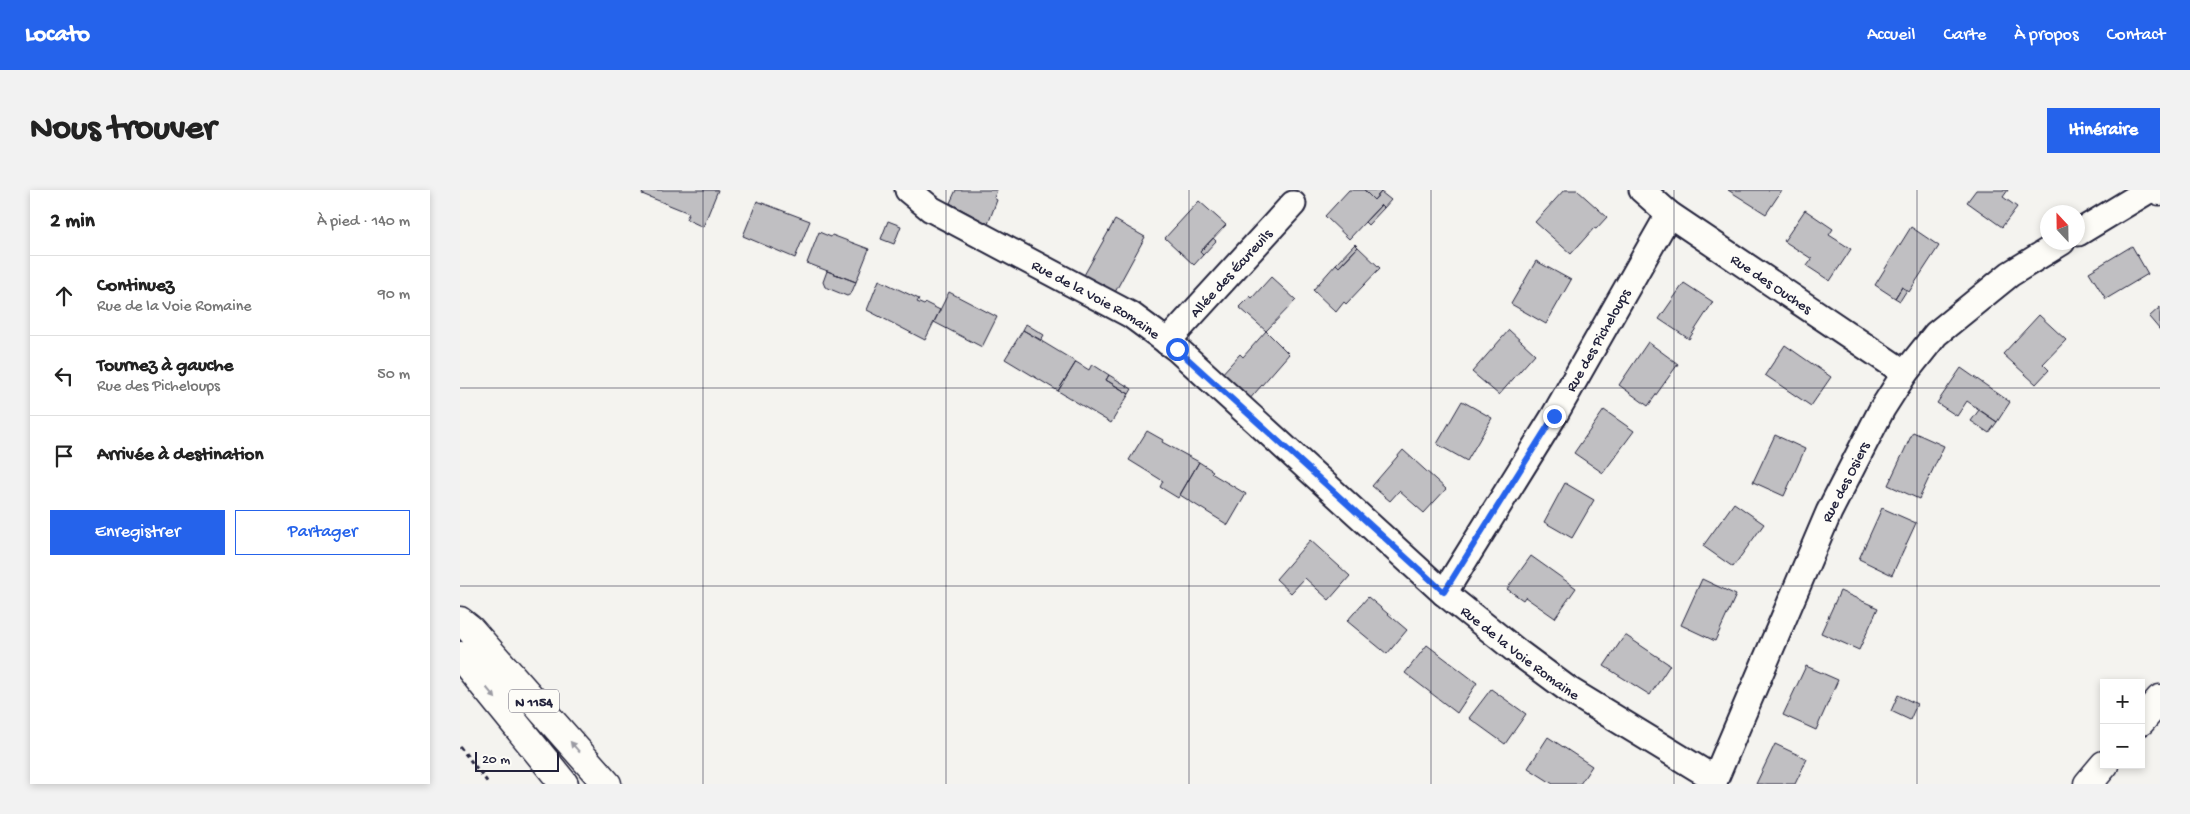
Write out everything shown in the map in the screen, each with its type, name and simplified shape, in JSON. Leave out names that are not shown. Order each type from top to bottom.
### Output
[{"type":"main road","name":"N 1154","points":[[460,621],[470,629],[607,784]]},
{"type":"main road","name":"N 1154","points":[[460,656],[564,784]]},
{"type":"main road","points":[[2145,716],[2160,698]]},
{"type":"main road","points":[[2088,784],[2101,769]]},
{"type":"street","name":"Rue de la Voie Romaine","points":[[908,190],[931,209],[1131,315],[1167,342],[1444,592],[1519,653],[1569,690],[1714,782]]},
{"type":"street","name":"Rue des Ouches","points":[[1642,190],[1669,214],[1904,373]]},
{"type":"street","points":[[2085,229],[2149,190]]},
{"type":"street","name":"Allée des Écureuils","points":[[1167,342],[1293,204]]},
{"type":"street","name":"Rue des Picheloups","points":[[1444,592],[1554,416],[1669,214]]},
{"type":"street","name":"Rue des Osiers","points":[[1714,782],[1829,512],[1882,409],[1904,373],[1936,334],[2010,274],[2049,250]]},
{"type":"path","points":[[460,747],[489,784]]},
{"type":"building","points":[[644,190],[718,190],[703,227],[686,219],[689,213],[642,194]]},
{"type":"building","points":[[956,190],[997,190],[994,198],[997,200],[988,224],[950,203]]},
{"type":"building","points":[[1349,190],[1364,190],[1374,200],[1381,192],[1391,200],[1384,208],[1381,205],[1349,239],[1325,216]]},
{"type":"building","points":[[1364,190],[1380,190],[1381,192],[1374,200]]},
{"type":"building","points":[[1564,190],[1577,190],[1607,217],[1596,229],[1594,228],[1571,254],[1535,222]]},
{"type":"building","points":[[1728,190],[1782,190],[1766,214]]},
{"type":"building","points":[[1976,190],[2008,190],[2003,197],[2017,207],[2002,227],[1967,202]]},
{"type":"building","points":[[757,201],[810,221],[795,258],[743,236]]},
{"type":"building","points":[[1199,201],[1226,225],[1200,252],[1203,255],[1194,265],[1165,238]]},
{"type":"building","points":[[1381,205],[1384,208],[1368,225],[1365,222]]},
{"type":"building","points":[[1805,210],[1833,229],[1829,235],[1851,249],[1830,281],[1807,266],[1812,259],[1784,241]]},
{"type":"building","points":[[1115,220],[1145,237],[1114,294],[1083,277]]},
{"type":"building","points":[[888,221],[901,226],[894,244],[881,239]]},
{"type":"building","points":[[1911,227],[1939,246],[1909,292],[1902,287],[1895,298],[1875,285]]},
{"type":"building","points":[[819,232],[869,249],[856,282],[807,263]]},
{"type":"building","points":[[1213,238],[1216,241],[1203,255],[1200,252]]},
{"type":"building","points":[[1355,244],[1358,247],[1339,267],[1336,264]]},
{"type":"building","points":[[2132,246],[2148,274],[2106,299],[2089,272]]},
{"type":"building","points":[[1358,247],[1380,268],[1336,312],[1313,290],[1336,264],[1339,267]]},
{"type":"building","points":[[1536,261],[1571,280],[1546,324],[1511,304]]},
{"type":"building","points":[[827,271],[856,282],[851,294],[847,296],[825,287],[823,282]]},
{"type":"building","points":[[1271,277],[1296,300],[1266,331],[1239,307],[1250,296],[1252,298]]},
{"type":"building","points":[[879,280],[919,299],[917,302],[924,305],[926,303],[940,310],[925,340],[867,310]]},
{"type":"building","points":[[1684,283],[1713,302],[1689,339],[1659,319]]},
{"type":"building","points":[[1902,287],[1907,290],[1900,301],[1895,298]]},
{"type":"building","points":[[949,292],[997,317],[982,347],[934,322]]},
{"type":"building","points":[[2160,307],[2160,330],[2149,317]]},
{"type":"building","points":[[2039,315],[2066,340],[2043,364],[2049,370],[2036,384],[2003,354]]},
{"type":"building","points":[[1026,324],[1044,335],[1041,340],[1023,330]]},
{"type":"building","points":[[1023,330],[1076,362],[1058,391],[1005,359]]},
{"type":"building","points":[[1509,330],[1535,354],[1499,395],[1472,372]]},
{"type":"building","points":[[1266,331],[1289,354],[1248,401],[1220,376],[1240,354],[1243,357]]},
{"type":"building","points":[[1648,342],[1678,364],[1648,406],[1619,385]]},
{"type":"building","points":[[1785,345],[1831,377],[1811,406],[1765,375]]},
{"type":"building","points":[[1076,362],[1089,370],[1092,364],[1109,375],[1106,380],[1129,394],[1111,423],[1058,391]]},
{"type":"building","points":[[1961,368],[2010,402],[1997,422],[1967,401],[1957,416],[1937,403]]},
{"type":"building","points":[[1109,375],[1132,389],[1129,394],[1106,380]]},
{"type":"building","points":[[1462,401],[1492,418],[1467,461],[1437,444]]},
{"type":"building","points":[[1604,410],[1634,431],[1603,473],[1574,453]]},
{"type":"building","points":[[1979,410],[1997,422],[1989,433],[1971,421]]},
{"type":"building","points":[[1147,431],[1163,440],[1162,442],[1199,462],[1178,498],[1160,487],[1163,481],[1129,460]]},
{"type":"building","points":[[1913,432],[1944,446],[1919,499],[1888,485]]},
{"type":"building","points":[[1775,435],[1805,449],[1784,496],[1753,482]]},
{"type":"building","points":[[1403,450],[1446,489],[1424,513],[1399,491],[1390,501],[1372,486]]},
{"type":"building","points":[[1199,462],[1213,471],[1211,473],[1246,494],[1228,525],[1180,495]]},
{"type":"building","points":[[1565,483],[1594,500],[1572,538],[1544,522]]},
{"type":"building","points":[[1734,503],[1764,524],[1733,567],[1703,546]]},
{"type":"building","points":[[1882,508],[1916,523],[1892,575],[1859,559]]},
{"type":"building","points":[[1310,540],[1350,576],[1329,600],[1305,578],[1291,593],[1276,579]]},
{"type":"building","points":[[1531,556],[1576,588],[1555,618],[1525,597],[1523,600],[1507,589]]},
{"type":"building","points":[[1702,579],[1736,595],[1715,641],[1681,625]]},
{"type":"building","points":[[1840,591],[1878,608],[1859,650],[1821,633]]},
{"type":"building","points":[[1368,597],[1407,630],[1387,654],[1347,621]]},
{"type":"building","points":[[1625,635],[1670,665],[1650,695],[1604,666]]},
{"type":"building","points":[[1427,645],[1477,683],[1457,713],[1405,673]]},
{"type":"building","points":[[1806,666],[1838,680],[1816,730],[1783,715]]},
{"type":"building","points":[[1491,689],[1526,714],[1505,744],[1469,718]]},
{"type":"building","points":[[1898,695],[1917,704],[1910,720],[1891,711]]},
{"type":"building","points":[[1548,737],[1592,766],[1580,784],[1553,784],[1528,768]]},
{"type":"building","points":[[1775,744],[1807,759],[1795,784],[1756,784]]},
{"type":"route","points":[[1177,349],[1444,592],[1554,416]]}]
